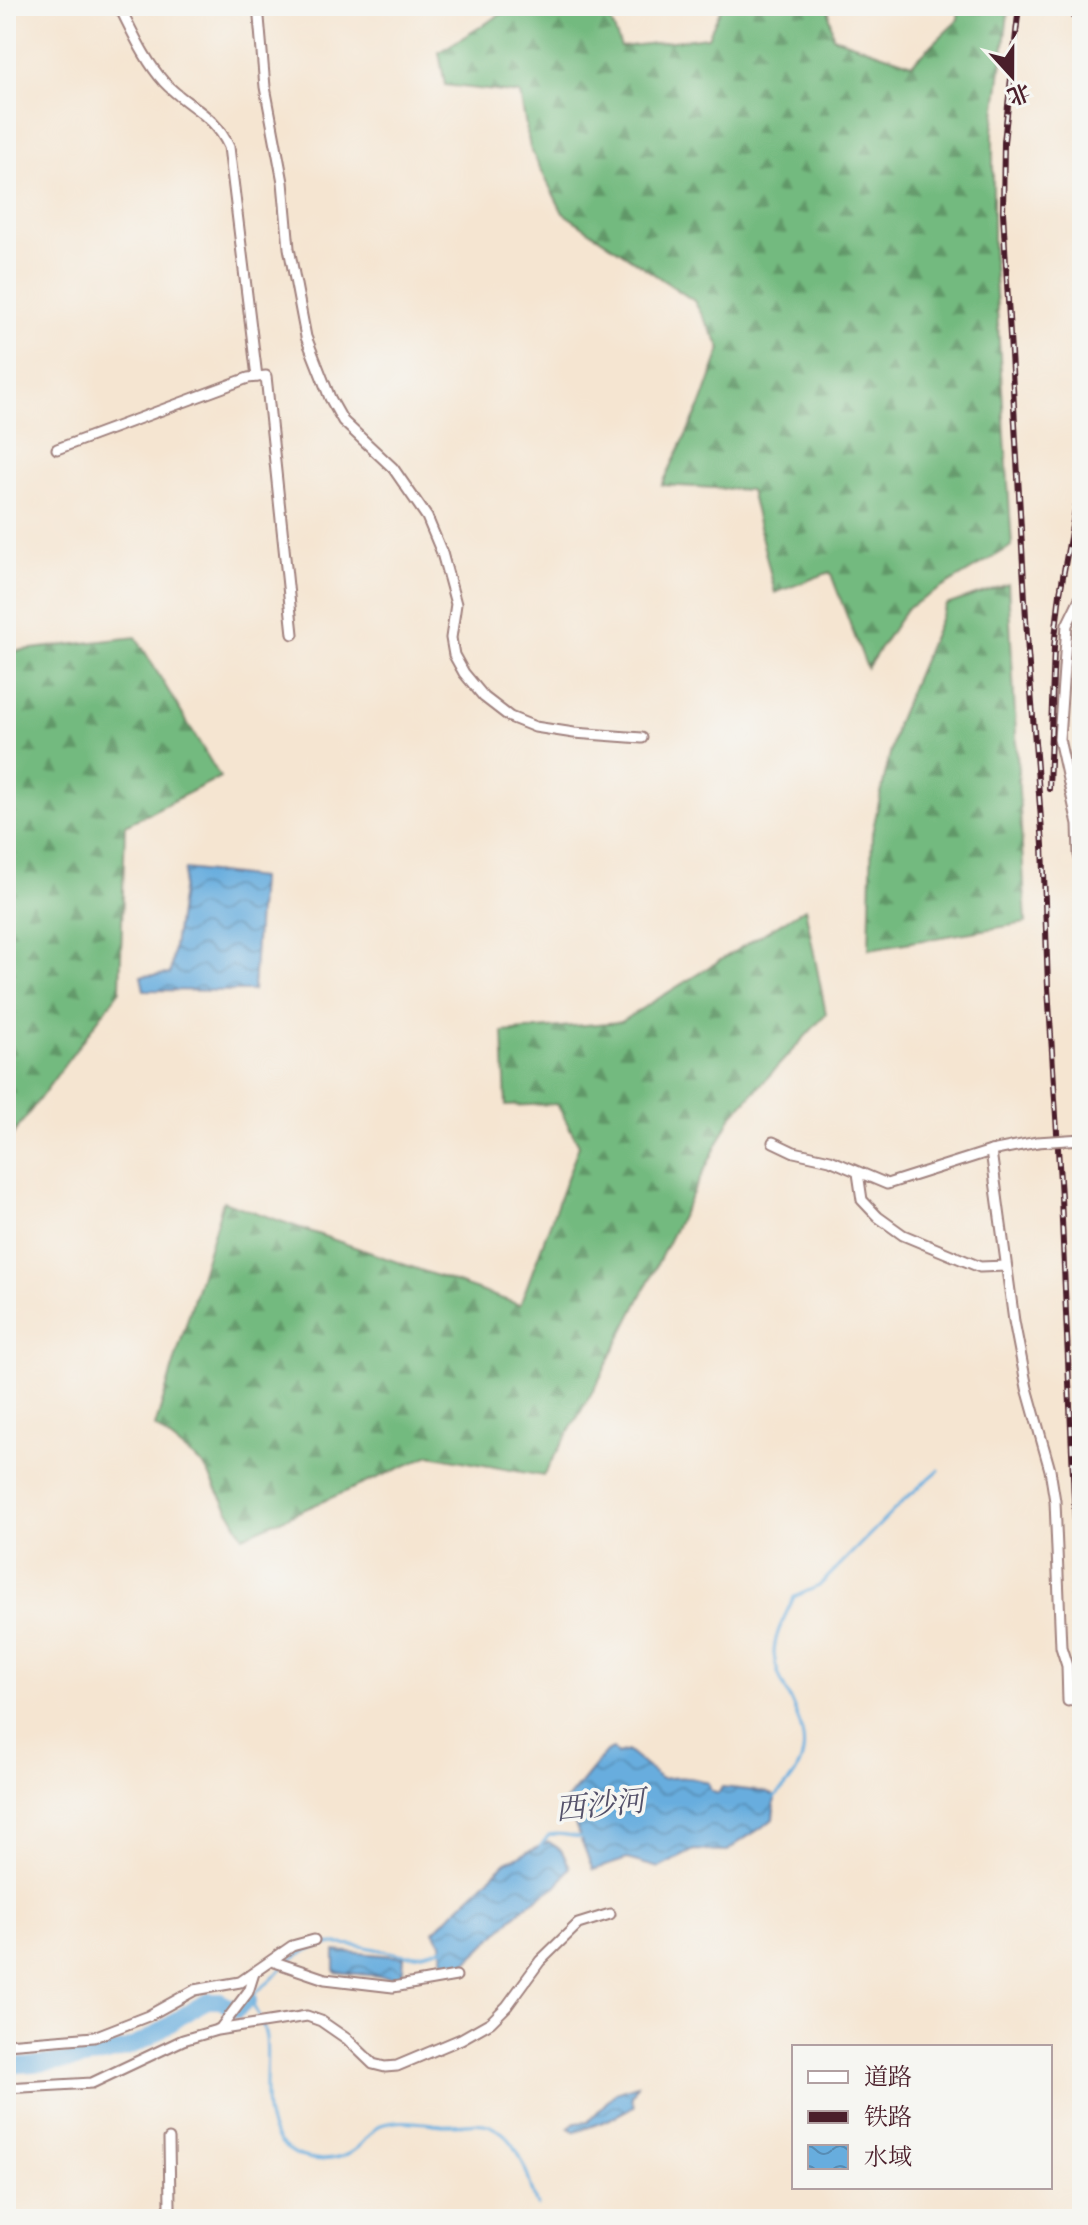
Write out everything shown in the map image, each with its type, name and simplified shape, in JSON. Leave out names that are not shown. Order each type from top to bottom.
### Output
[{"type":"street","points":[[119,6],[137,41],[164,81],[221,129],[229,147],[257,377]]},
{"type":"street","points":[[258,6],[265,87],[306,337],[330,398],[343,421],[393,468],[427,517],[439,544],[456,604],[451,638],[459,664],[484,697],[510,717],[535,727],[642,738]]},
{"type":"street","points":[[57,449],[248,378],[266,376],[293,634]]},
{"type":"street","points":[[1082,594],[1067,625],[1059,739],[1078,824],[1082,865]]},
{"type":"street","points":[[773,1142],[794,1152],[830,1160],[887,1184],[991,1151],[1037,1142],[1082,1139]]},
{"type":"street","points":[[991,1151],[1006,1266],[1027,1388],[1050,1470],[1055,1501],[1061,1647],[1067,1666],[1068,1701]]},
{"type":"street","points":[[858,1173],[862,1200],[878,1217],[903,1235],[980,1267],[1006,1266]]},
{"type":"street","points":[[6,2088],[92,2083],[183,2040],[220,2029],[307,2016],[321,2021],[347,2039],[373,2064],[397,2066],[461,2039],[491,2022],[507,2006],[540,1961],[578,1924],[610,1914]]},
{"type":"street","points":[[6,2044],[94,2037],[148,2016],[195,1990],[240,1982],[292,1946],[314,1940]]},
{"type":"street","points":[[272,1961],[325,1979],[393,1987],[456,1976]]},
{"type":"street","points":[[220,2029],[248,1992],[254,1973]]},
{"type":"street","points":[[162,2219],[170,2206],[169,2139]]},
{"type":"green space","points":[[535,6],[605,6],[621,47],[708,37],[722,6],[828,6],[833,37],[912,64],[958,20],[959,6],[1009,6],[993,131],[993,247],[1012,546],[906,609],[867,668],[830,572],[775,593],[750,490],[662,485],[702,402],[721,348],[694,301],[563,213],[530,148],[520,94],[445,85],[439,52],[505,12]]},
{"type":"green space","points":[[1008,584],[1026,923],[869,949],[872,833],[897,722],[946,605]]},
{"type":"green space","points":[[136,637],[220,777],[125,825],[120,990],[6,1144],[6,652]]},
{"type":"green space","points":[[805,908],[826,1014],[731,1117],[598,1382],[543,1476],[430,1455],[243,1536],[204,1466],[155,1427],[223,1201],[520,1305],[579,1145],[557,1104],[506,1106],[503,1032],[620,1022]]},
{"type":"water","points":[[185,869],[260,878],[253,991],[144,990],[141,976],[170,974]]},
{"type":"water","points":[[613,1749],[617,1754],[627,1751],[661,1779],[696,1779],[708,1783],[711,1791],[718,1794],[722,1787],[767,1792],[775,1797],[773,1819],[728,1851],[694,1850],[659,1868],[627,1859],[593,1870],[566,1801],[606,1752]]},
{"type":"water","points":[[549,1842],[561,1850],[570,1867],[559,1884],[522,1909],[464,1965],[445,1969],[441,1943],[434,1931],[506,1862]]},
{"type":"water","points":[[335,1951],[404,1957],[402,1978],[335,1972]]},
{"type":"water","points":[[637,2085],[631,2099],[634,2106],[576,2132],[569,2128],[575,2123],[588,2122],[616,2092]]},
{"type":"waterway","name":"西沙河","points":[[773,1799],[795,1773],[803,1750],[800,1725],[779,1675],[774,1654],[778,1632],[794,1597],[819,1586],[904,1500],[939,1470]]},
{"type":"waterway","name":"西沙河","points":[[539,1848],[549,1835],[584,1837]]},
{"type":"waterway","points":[[442,1948],[406,1955],[346,1944],[317,1947],[288,1962],[254,1994],[249,2000],[260,2018],[266,2038],[266,2097],[270,2125],[276,2138],[286,2148],[304,2157],[323,2160],[351,2152],[375,2129],[388,2123],[484,2124],[506,2136],[514,2146],[537,2206]]},
{"type":"waterway","name":"西沙河","points":[[6,2066],[107,2054],[148,2038],[208,2001],[220,2001],[237,2010],[249,2000]]},
{"type":"railway","points":[[1019,6],[1004,142],[1003,212],[1028,653],[1043,845],[1082,1683]]},
{"type":"railway","points":[[1069,6],[1082,33]]},
{"type":"railway","points":[[1049,789],[1054,647],[1060,593],[1082,471]]}]
